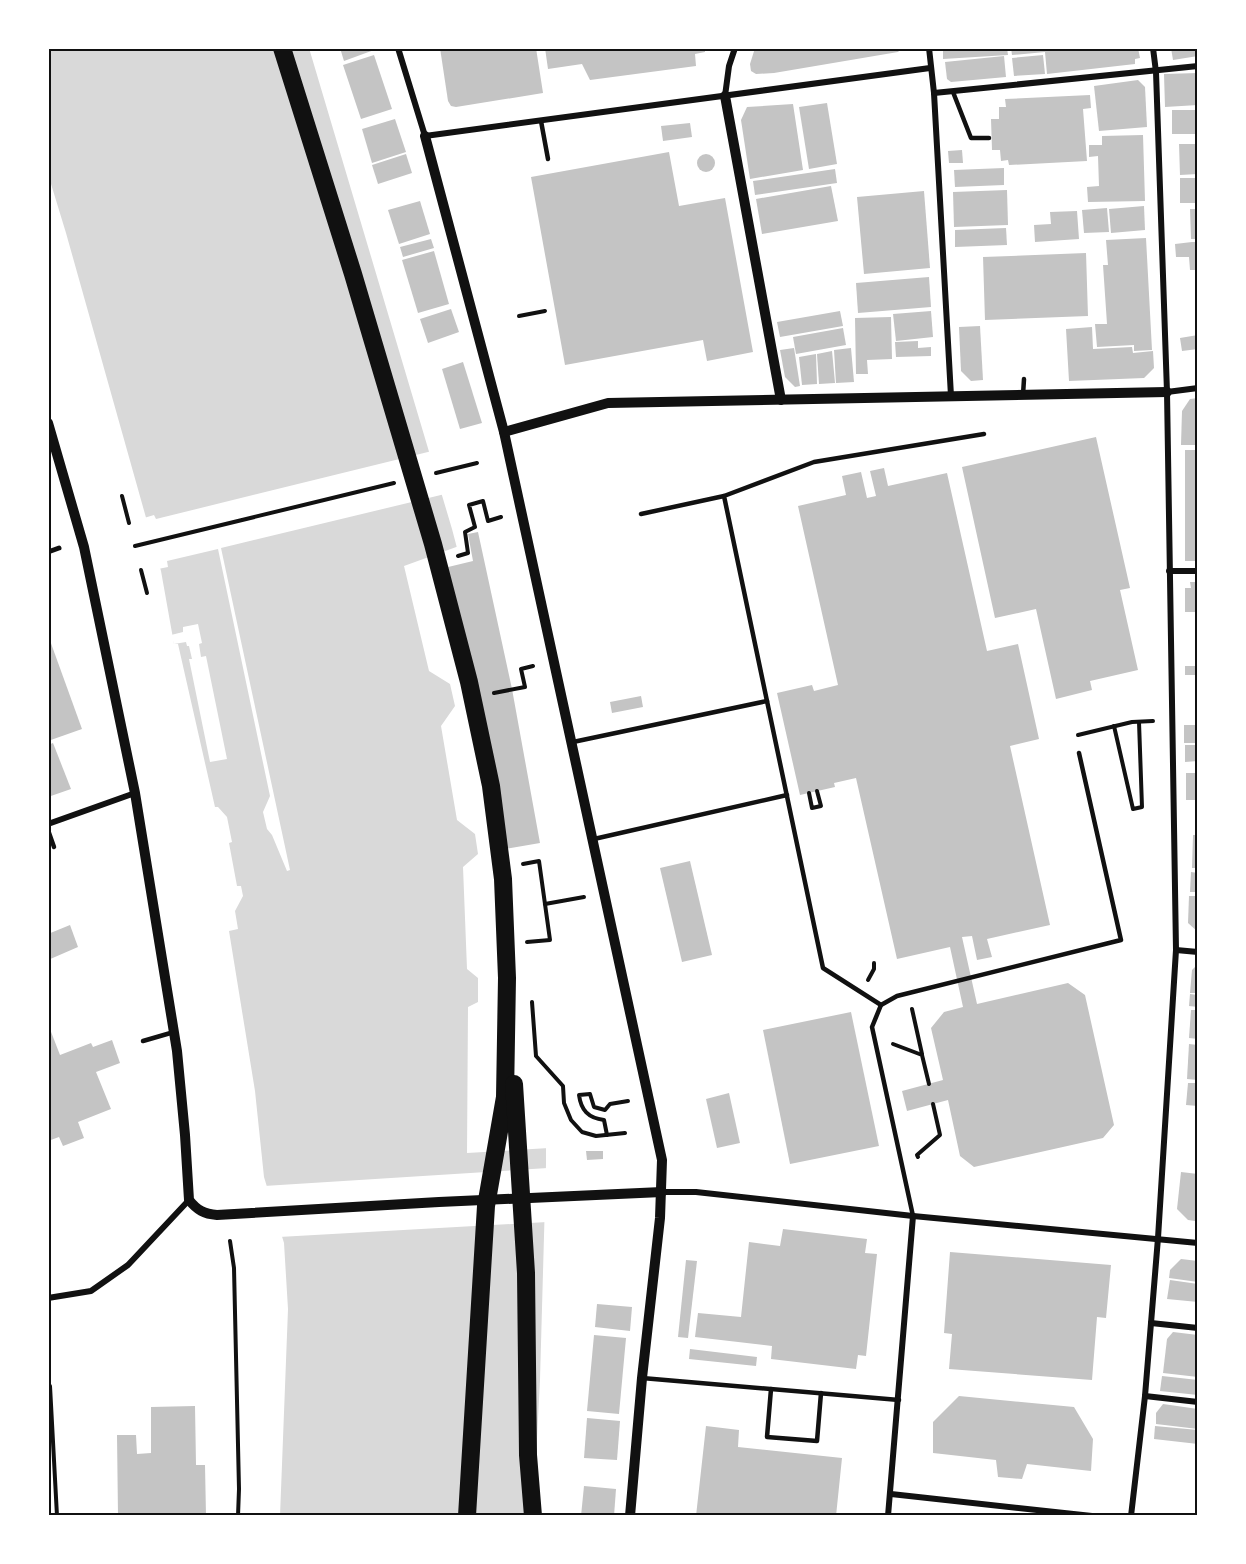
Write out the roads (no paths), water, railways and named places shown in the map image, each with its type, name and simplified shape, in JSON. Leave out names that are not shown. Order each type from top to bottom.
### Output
[{"type":"highway","points":[[282,48],[354,274],[433,544],[469,682],[491,786],[503,879],[526,1273],[528,1455],[532,1516]]},
{"type":"highway","points":[[466,1516],[486,1206],[504,1097],[507,978]]},
{"type":"street","points":[[398,48],[425,136],[504,432],[662,1160],[662,1192],[630,1516]]},
{"type":"street","points":[[735,48],[729,66],[725,96],[781,400]]},
{"type":"street","points":[[928,48],[934,93],[951,396]]},
{"type":"street","points":[[1131,1516],[1145,1396],[1158,1239],[1176,950],[1167,392],[1156,72],[1153,48]]},
{"type":"street","points":[[934,93],[1198,66]]},
{"type":"street","points":[[425,136],[930,68]]},
{"type":"street","points":[[504,432],[608,403],[1167,392],[1198,388]]},
{"type":"street","points":[[48,423],[84,547],[135,793],[174,1032],[189,1200],[195,1208],[206,1214],[218,1215],[696,1192],[914,1216],[1198,1243]]},
{"type":"street","points":[[48,552],[59,548]]},
{"type":"street","points":[[1169,571],[1198,571]]},
{"type":"street","points":[[48,824],[135,793]]},
{"type":"street","points":[[1176,950],[1198,952]]},
{"type":"street","points":[[49,1298],[91,1291],[128,1265],[189,1200]]},
{"type":"street","points":[[888,1516],[914,1216]]},
{"type":"street","points":[[1151,1323],[1198,1328]]},
{"type":"street","points":[[1145,1396],[1198,1402]]},
{"type":"street","points":[[891,1494],[1092,1516]]},
{"type":"lane","points":[[952,92],[971,138],[989,138]]},
{"type":"lane","points":[[541,121],[548,159]]},
{"type":"lane","points":[[1023,395],[1024,379]]},
{"type":"lane","points":[[641,514],[724,496],[814,462],[984,434]]},
{"type":"lane","points":[[724,496],[823,968],[881,1005]]},
{"type":"lane","points":[[570,742],[767,701]]},
{"type":"lane","points":[[914,1216],[872,1027],[881,1005],[897,996],[1121,940],[1079,753]]},
{"type":"lane","points":[[592,840],[787,795]]},
{"type":"lane","points":[[48,831],[54,847]]},
{"type":"lane","points":[[143,1041],[174,1032]]},
{"type":"lane","points":[[642,1378],[899,1400]]},
{"type":"lane","points":[[771,1389],[767,1437],[777,1438],[817,1441],[821,1393]]}]
